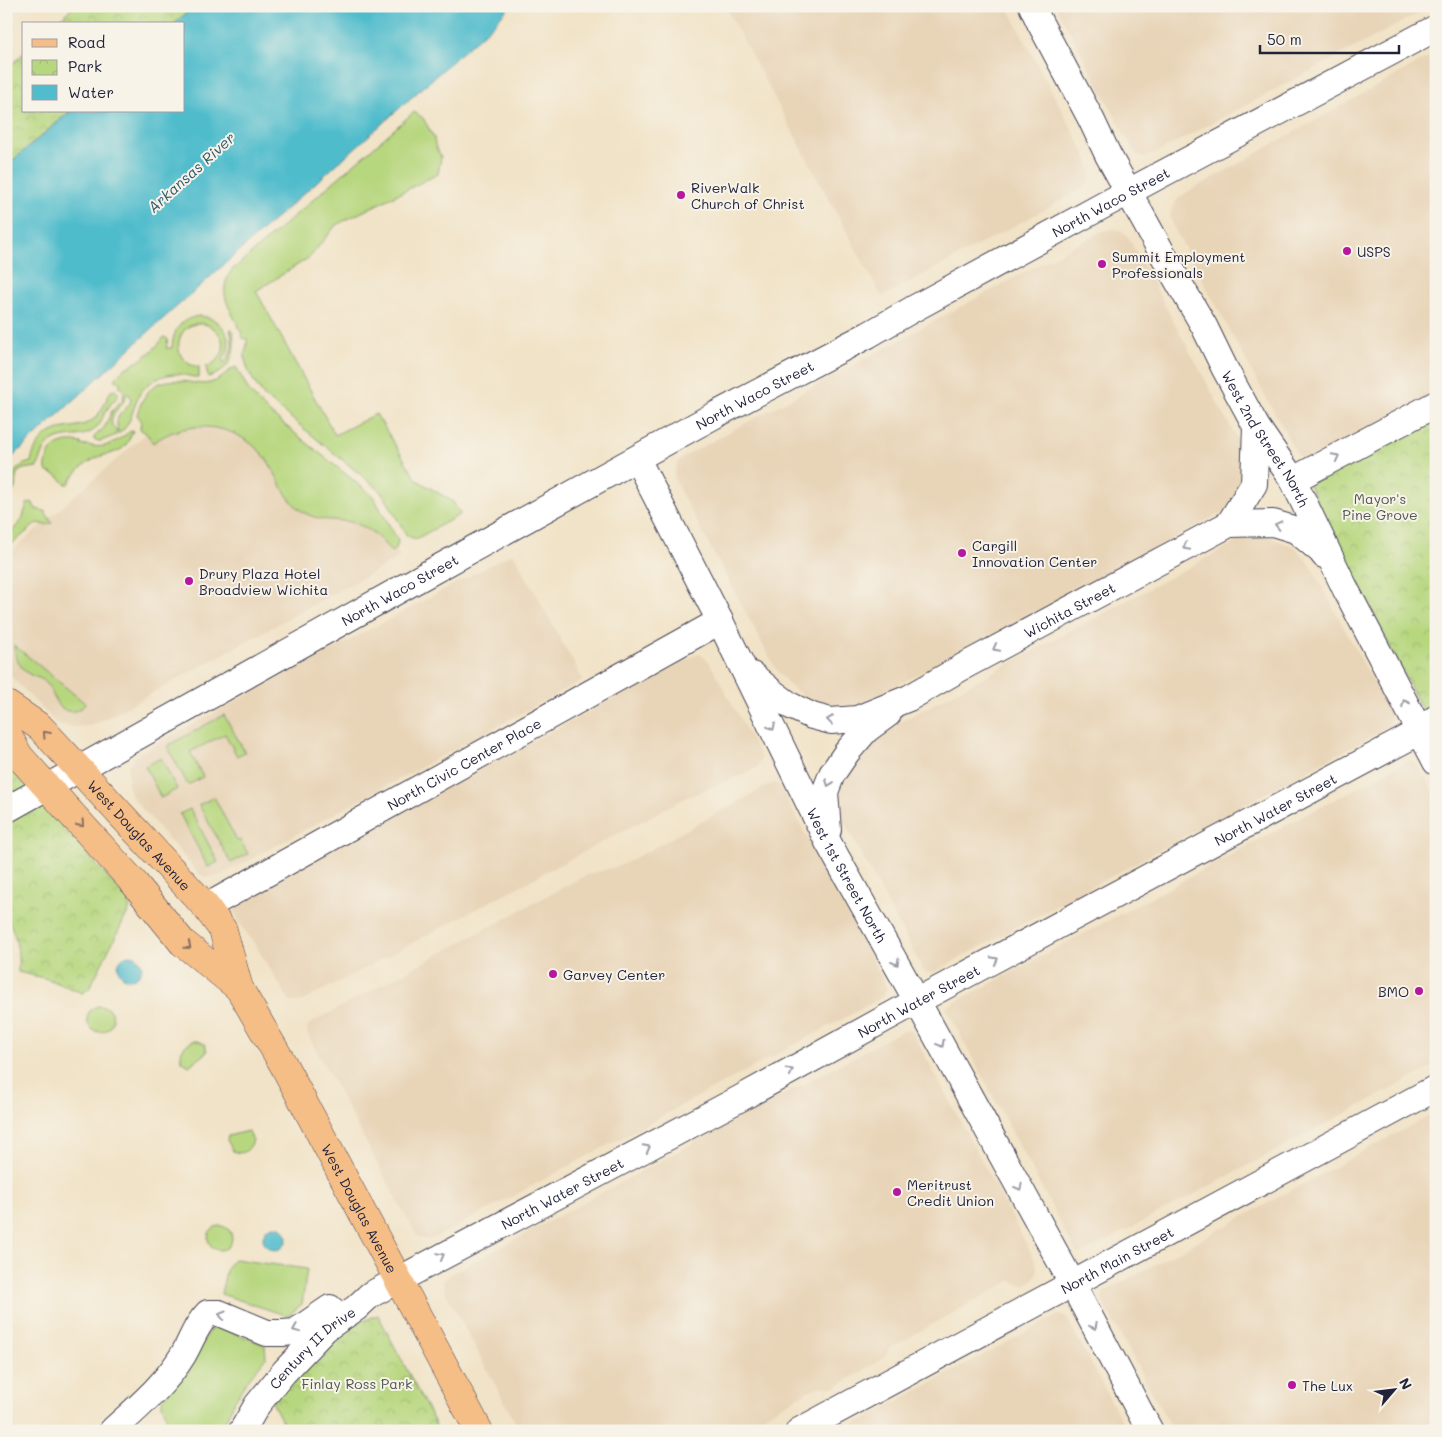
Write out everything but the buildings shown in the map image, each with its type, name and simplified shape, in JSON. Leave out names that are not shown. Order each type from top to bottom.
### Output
[{"type":"main road","name":"West Douglas Avenue","points":[[6,704],[40,727],[206,907],[223,930],[239,988],[283,1064],[479,1431]]},
{"type":"main road","name":"West Douglas Avenue","points":[[6,732],[20,756],[135,884],[182,942],[239,988]]},
{"type":"street","name":"West 2nd Street North","points":[[1032,6],[1128,192],[1204,326],[1256,426],[1294,480],[1340,577],[1428,725],[1436,762]]},
{"type":"street","name":"North Waco Street","points":[[6,810],[716,415],[1436,28]]},
{"type":"street","points":[[1294,480],[1436,404]]},
{"type":"street","points":[[1229,524],[1254,484],[1256,426]]},
{"type":"street","name":"West 1st Street North","points":[[637,459],[744,668],[829,844],[918,1001],[1072,1283],[1150,1431]]},
{"type":"street","points":[[1229,524],[1274,523],[1296,530],[1321,551],[1340,577]]},
{"type":"street","name":"Wichita Street","points":[[909,698],[966,664],[1229,524]]},
{"type":"street","name":"North Civic Center Place","points":[[206,907],[720,620]]},
{"type":"street","points":[[744,668],[791,706],[812,716],[831,721],[857,719],[909,698]]},
{"type":"street","points":[[829,844],[825,792],[832,774],[847,752],[866,730],[909,698]]},
{"type":"street","name":"North Water Street","points":[[398,1279],[732,1103],[1428,725]]},
{"type":"street","name":"North Main Street","points":[[799,1431],[1436,1088]]},
{"type":"street","name":"Century II Drive","points":[[242,1431],[258,1405],[284,1372],[325,1329],[356,1308],[370,1295],[398,1279]]},
{"type":"street","name":"Century II Drive","points":[[258,1405],[273,1363],[272,1348],[267,1333],[295,1332],[344,1299],[359,1295],[370,1295]]},
{"type":"street","points":[[112,1431],[163,1382],[182,1356],[200,1321],[208,1313],[219,1312],[267,1333]]},
{"type":"shaded area","points":[[725,6],[1007,6],[1088,160],[1091,172],[1088,184],[1079,191],[882,297]]},
{"type":"shaded area","points":[[1056,6],[1432,6],[1154,154],[1145,157],[1137,155],[1131,146]]},
{"type":"shaded area","points":[[1436,53],[1436,398],[1304,460],[1298,456],[1174,228],[1170,217],[1172,208],[1178,199],[1186,193]]},
{"type":"shaded area","points":[[1120,230],[1128,237],[1242,448],[1245,473],[1227,510],[858,704],[838,706],[821,703],[805,697],[789,685],[776,669],[675,481],[674,473],[678,462],[685,456],[1073,246],[1103,231]]},
{"type":"shaded area","name":"Drury Plaza Hotel Broadview Wichita","points":[[219,408],[383,531],[400,557],[103,720],[89,726],[72,727],[56,723],[6,671],[6,556],[164,418]]},
{"type":"shaded area","points":[[1265,536],[1295,547],[1309,563],[1390,713],[1391,720],[1389,725],[934,972],[928,973],[923,970],[839,812],[836,787],[846,768],[885,730],[1240,540]]},
{"type":"shaded area","points":[[513,553],[583,680],[219,876],[206,877],[199,874],[132,797],[129,791],[128,767],[135,757],[143,751]]},
{"type":"shaded area","points":[[699,654],[709,662],[759,753],[761,759],[757,767],[687,797],[301,1002],[291,1002],[238,921],[234,906],[248,892]]},
{"type":"shaded area","points":[[1411,760],[1418,765],[1436,796],[1436,1065],[1084,1253],[1076,1252],[947,1010],[948,1006]]},
{"type":"shaded area","points":[[776,783],[783,792],[887,988],[883,997],[437,1237],[428,1240],[418,1237],[308,1035],[307,1028],[309,1024],[575,881],[587,875],[622,865]]},
{"type":"shaded area","points":[[907,1030],[914,1035],[1035,1260],[1037,1272],[1035,1277],[1024,1285],[1010,1281],[888,1349],[887,1354],[882,1359],[836,1387],[819,1387],[808,1391],[756,1420],[747,1431],[520,1431],[444,1289],[443,1283],[445,1279],[449,1275]]},
{"type":"shaded area","points":[[1436,1112],[1436,1431],[1166,1431],[1170,1425],[1103,1303],[1102,1297],[1104,1292]]},
{"type":"shaded area","points":[[1056,1316],[1065,1316],[1068,1320],[1127,1431],[842,1431]]},
{"type":"green space","points":[[74,6],[194,6],[176,22],[57,22]]},
{"type":"green space","points":[[22,55],[22,112],[69,112],[6,166],[6,69]]},
{"type":"green space","points":[[414,112],[423,118],[434,138],[441,157],[438,174],[336,225],[310,257],[256,291],[335,435],[376,414],[417,480],[452,501],[461,514],[416,539],[407,536],[385,497],[377,488],[265,397],[247,366],[245,355],[247,339],[243,338],[225,297],[226,280],[231,271]]},
{"type":"green space","points":[[192,317],[208,317],[221,325],[226,331],[229,346],[222,361],[224,363],[232,348],[230,330],[232,329],[234,337],[233,352],[227,365],[216,374],[208,377],[206,367],[216,361],[222,354],[222,338],[211,327],[203,324],[195,324],[188,327],[180,339],[180,353],[190,364],[199,367],[199,378],[173,374],[158,378],[146,386],[138,398],[127,425],[118,434],[118,418],[131,400],[127,392],[126,397],[113,416],[112,426],[116,429],[116,435],[101,441],[94,440],[94,437],[104,428],[112,411],[123,399],[124,390],[119,386],[121,383],[115,380],[121,372],[147,355],[164,337],[168,339],[166,348],[172,348],[174,336],[179,326]]},
{"type":"green space","points":[[236,367],[249,391],[266,410],[373,496],[398,541],[396,549],[391,552],[376,536],[358,524],[318,518],[308,515],[296,507],[264,456],[240,436],[211,427],[196,427],[181,429],[153,443],[147,434],[140,429],[141,420],[137,415],[143,399],[158,384],[173,381],[209,383],[216,381]]},
{"type":"green space","points":[[115,390],[118,396],[109,406],[99,425],[94,430],[82,435],[64,437],[52,441],[45,448],[37,467],[23,469],[17,473],[15,488],[6,504],[6,485],[10,476],[12,477],[20,467],[31,462],[35,449],[42,439],[58,429],[92,421],[100,412],[111,391]]},
{"type":"green space","name":"Mayor's Pine Grove","points":[[1436,414],[1436,707],[1425,716],[1308,483]]},
{"type":"green space","points":[[133,431],[123,448],[86,464],[74,475],[69,484],[66,484],[56,475],[47,472],[46,466],[49,454],[60,444],[75,442],[85,446],[105,446],[115,442]]},
{"type":"green space","points":[[32,502],[36,509],[45,511],[52,523],[46,525],[37,523],[6,549],[6,538],[22,520],[27,504]]},
{"type":"green space","points":[[14,645],[86,704],[74,711],[68,711],[61,707],[51,689],[43,680],[27,673],[21,666]]},
{"type":"green space","points":[[224,715],[245,752],[237,756],[225,734],[190,752],[203,777],[188,785],[167,746]]},
{"type":"green space","points":[[161,758],[177,789],[161,798],[145,766]]},
{"type":"green space","points":[[6,762],[132,904],[89,989],[82,993],[48,979],[18,972],[16,943],[13,930],[6,916]]},
{"type":"green space","points":[[214,797],[237,841],[240,840],[248,854],[231,863],[199,805]]},
{"type":"green space","points":[[190,809],[218,862],[208,867],[180,814]]},
{"type":"green space","points":[[100,1006],[109,1010],[113,1019],[109,1028],[100,1032],[91,1028],[87,1019],[91,1010]]},
{"type":"green space","points":[[192,1041],[205,1044],[207,1052],[189,1066],[181,1060],[181,1054]]},
{"type":"green space","points":[[248,1131],[253,1140],[250,1147],[240,1153],[233,1151],[227,1140],[228,1136]]},
{"type":"green space","points":[[220,1226],[229,1229],[232,1238],[229,1247],[220,1250],[211,1247],[208,1238],[211,1229]]},
{"type":"green space","points":[[234,1259],[307,1269],[302,1304],[288,1316],[221,1294],[227,1267]]},
{"type":"green space","name":"Finlay Ross Park","points":[[378,1315],[439,1431],[287,1431],[272,1402],[311,1357],[350,1326]]},
{"type":"green space","points":[[214,1325],[265,1345],[266,1358],[246,1382],[234,1402],[221,1431],[153,1431],[167,1417],[162,1401]]},
{"type":"water","name":"Arkansas River","points":[[194,6],[510,6],[493,25],[136,343],[6,463],[6,166],[70,112],[185,112],[185,22],[176,22]]},
{"type":"water","points":[[130,955],[139,958],[142,967],[139,976],[130,979],[121,976],[118,967],[121,958]]},
{"type":"water","points":[[275,1226],[284,1229],[287,1238],[284,1247],[275,1250],[266,1247],[263,1238],[266,1229]]},
{"type":"place","name":"RiverWalk Church of Christ","points":[[681,195]]},
{"type":"place","name":"USPS","points":[[1347,251]]},
{"type":"place","name":"Summit Employment Professionals","points":[[1102,264]]},
{"type":"place","name":"Cargill Innovation Center","points":[[962,553]]},
{"type":"place","name":"Drury Plaza Hotel Broadview Wichita","points":[[189,581]]},
{"type":"place","name":"Garvey Center","points":[[553,974]]},
{"type":"place","name":"BMO","points":[[1419,991]]},
{"type":"place","name":"Meritrust Credit Union","points":[[897,1192]]},
{"type":"place","name":"The Lux","points":[[1292,1385]]}]
